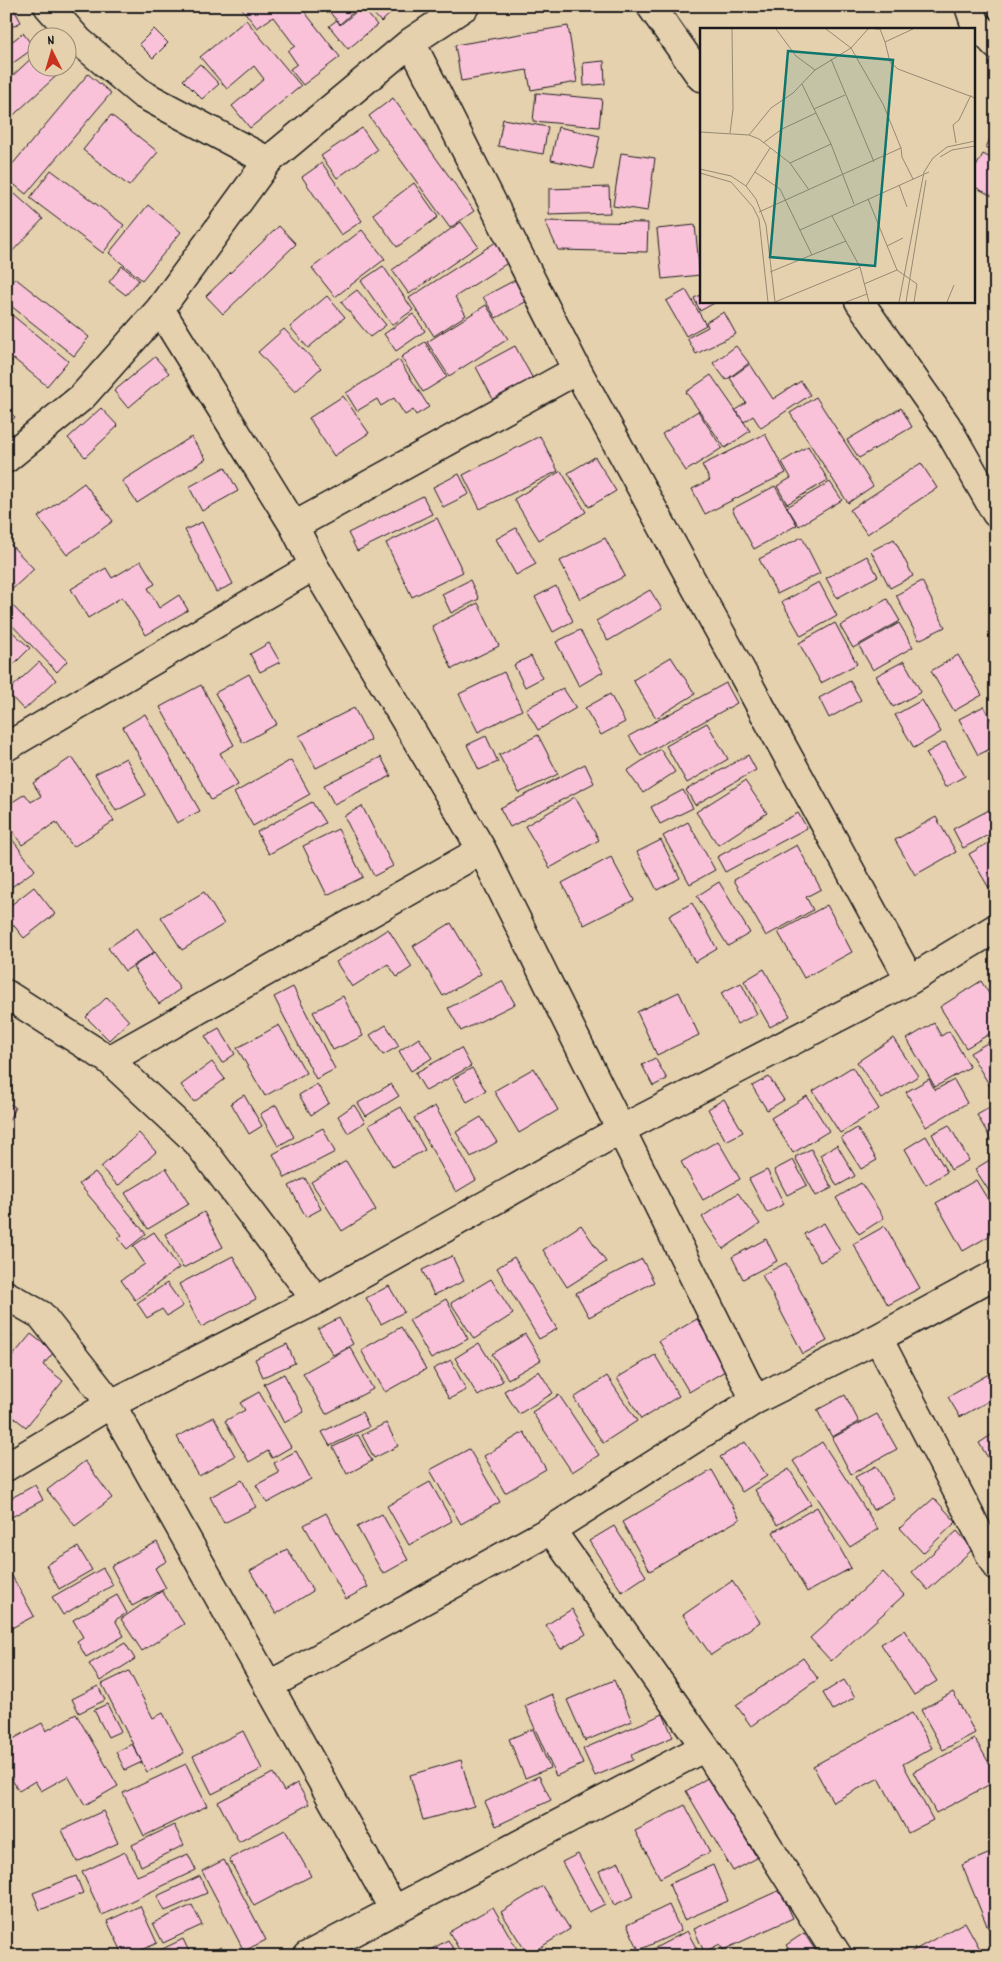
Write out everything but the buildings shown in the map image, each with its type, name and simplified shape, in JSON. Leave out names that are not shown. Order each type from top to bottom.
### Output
[{"type":"street","points":[[48,6],[79,41],[142,94],[268,161]]},
{"type":"street","points":[[6,459],[82,397],[160,309],[268,161],[411,42],[465,6]]},
{"type":"street","points":[[651,6],[700,76]]},
{"type":"street","points":[[968,6],[974,21],[996,45]]},
{"type":"street","points":[[411,42],[577,370],[910,980]]},
{"type":"street","points":[[860,302],[946,425],[996,513]]},
{"type":"street","points":[[160,309],[294,526],[314,566],[482,850],[755,1400]]},
{"type":"street","points":[[294,526],[577,370]]},
{"type":"street","points":[[6,747],[314,566]]},
{"type":"street","points":[[109,1060],[482,850]]},
{"type":"street","points":[[6,1467],[111,1404],[316,1300],[620,1130],[910,980],[996,928]]},
{"type":"street","points":[[6,994],[109,1060],[197,1142],[316,1300]]},
{"type":"street","points":[[268,1686],[551,1530],[755,1400],[878,1338],[996,1274]]},
{"type":"street","points":[[6,1295],[40,1315],[111,1404],[394,1910]]},
{"type":"street","points":[[878,1338],[996,1566]]},
{"type":"street","points":[[551,1530],[705,1747],[838,1956]]},
{"type":"street","points":[[307,1956],[705,1747]]}]
